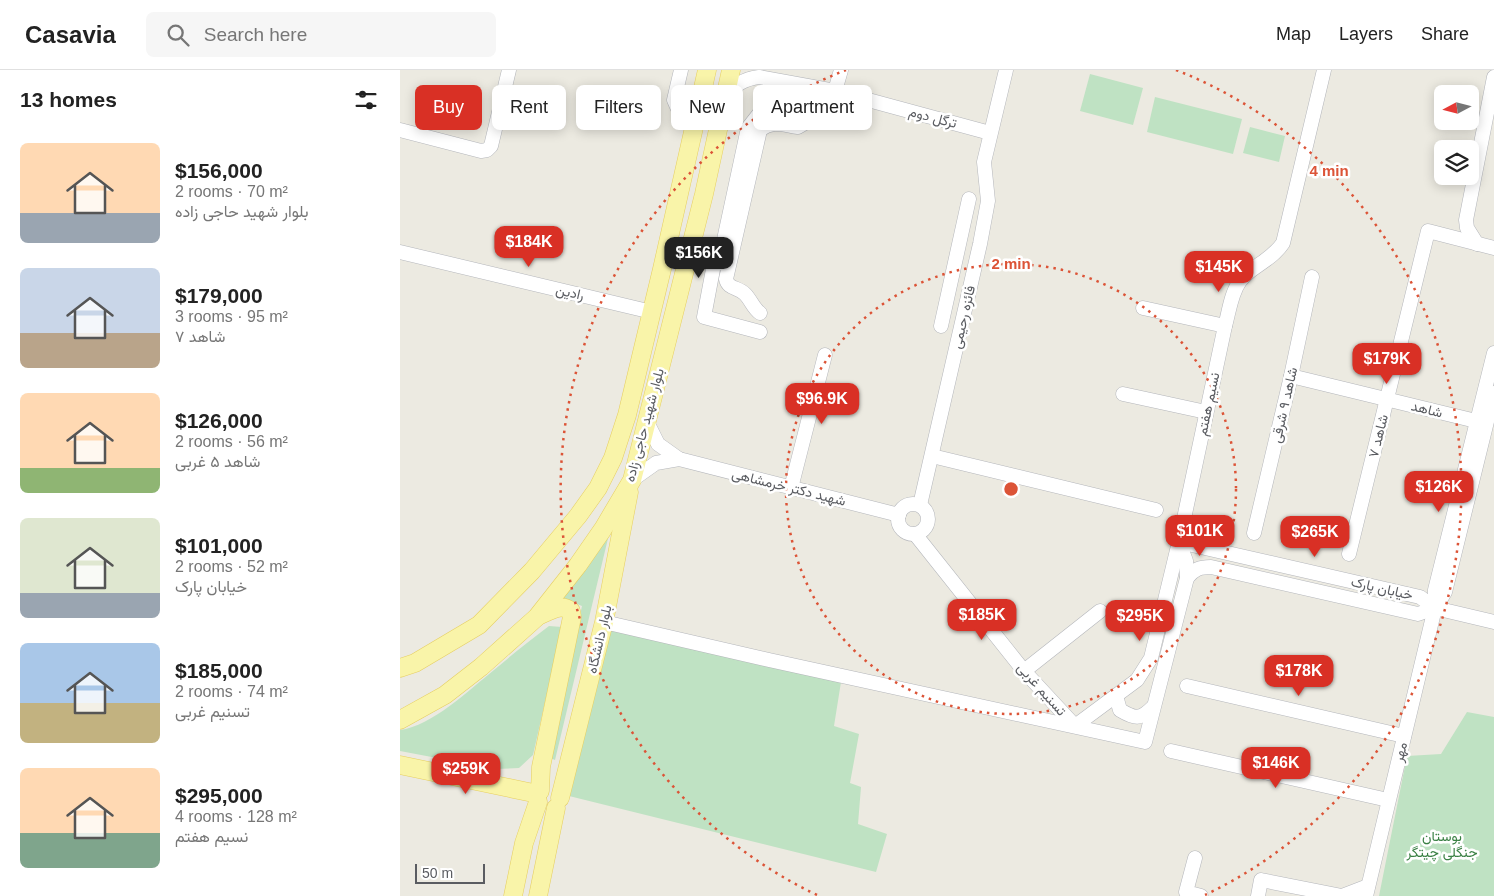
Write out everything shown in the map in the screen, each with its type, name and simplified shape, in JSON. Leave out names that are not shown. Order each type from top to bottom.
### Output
[{"type":"main road","name":"بلوار شهید حاجی زاده","points":[[703,85],[707,70]]},
{"type":"main road","name":"بلوار شهید حاجی زاده","points":[[727,85],[731,70]]},
{"type":"main road","name":"بلوار شهید حاجی زاده","points":[[400,676],[408,665],[479,625],[532,571],[598,488],[613,458],[627,415],[693,130]]},
{"type":"main road","name":"بلوار شهید حاجی زاده","points":[[400,720],[445,695],[481,667],[537,617],[578,565],[632,480],[704,194],[717,130]]},
{"type":"main road","name":"بلوار دانشگاه","points":[[538,896],[558,803],[604,622],[632,480]]},
{"type":"main road","points":[[513,896],[524,843],[539,796],[541,767],[572,617],[571,611],[566,607],[560,607],[537,617]]},
{"type":"main road","points":[[400,705],[412,706],[432,702]]},
{"type":"main road","points":[[548,731],[575,736]]},
{"type":"main road","points":[[400,765],[539,796]]},
{"type":"main road","points":[[539,796],[545,810],[549,811],[558,803]]},
{"type":"street","points":[[400,130],[481,151],[487,150],[491,146],[510,70]]},
{"type":"street","points":[[677,85],[680,70]]},
{"type":"street","name":"ترگل دوم","points":[[767,70],[806,80],[813,85]]},
{"type":"street","points":[[837,85],[841,70]]},
{"type":"street","name":"فائزه رحیمی","points":[[920,505],[980,244],[988,201],[984,162],[1006,70]]},
{"type":"street","name":"نسیم هفتم","points":[[1075,726],[1137,680],[1151,658],[1179,542],[1225,326],[1235,291],[1240,282],[1277,253],[1283,243],[1324,70]]},
{"type":"street","name":"ترگل دوم","points":[[736,85],[759,77],[797,85]]},
{"type":"street","points":[[1494,77],[1466,220],[1467,228],[1477,244],[1494,248]]},
{"type":"street","name":"ترگل دوم","points":[[872,101],[990,133]]},
{"type":"street","points":[[753,120],[750,124],[724,264],[727,284],[745,294],[754,308],[760,313]]},
{"type":"street","points":[[941,326],[970,199]]},
{"type":"street","name":"شاهد ۷","points":[[1349,554],[1428,231],[1477,244]]},
{"type":"street","points":[[960,240],[980,244]]},
{"type":"street","name":"رادین","points":[[400,252],[652,312]]},
{"type":"street","points":[[724,264],[714,264],[704,317],[760,332]]},
{"type":"street","name":"شاهد ۹ شرقی","points":[[1254,532],[1312,277]]},
{"type":"street","points":[[1143,308],[1225,326]]},
{"type":"street","points":[[1485,423],[1494,353]]},
{"type":"street","points":[[791,488],[825,354]]},
{"type":"street","name":"شاهد","points":[[1291,376],[1485,423]]},
{"type":"street","points":[[1485,423],[1494,393]]},
{"type":"street","points":[[1123,394],[1206,412]]},
{"type":"street","name":"شهید دکتر خرمشاهی","points":[[646,420],[658,444],[679,459],[899,515]]},
{"type":"street","name":"مهر","points":[[1367,891],[1435,608],[1434,590],[1485,423]]},
{"type":"street","points":[[932,456],[1156,510]]},
{"type":"street","name":"شهید دکتر خرمشاهی","points":[[632,480],[656,463],[679,459]]},
{"type":"street","points":[[907,505],[920,505],[927,512],[928,521],[924,530],[915,534],[906,532],[899,524],[900,510],[907,505]]},
{"type":"street","name":"تسنیم غربی","points":[[915,534],[1024,671],[1075,726]]},
{"type":"street","points":[[604,622],[1145,742],[1187,578],[1186,561],[1179,542]]},
{"type":"street","name":"خیابان پارک","points":[[1179,542],[1420,597],[1435,608],[1494,622]]},
{"type":"street","name":"خیابان پارک","points":[[1187,578],[1193,570],[1201,567],[1211,567],[1418,614],[1435,608]]},
{"type":"street","points":[[1024,671],[1100,611]]},
{"type":"street","points":[[1187,686],[1404,736]]},
{"type":"street","points":[[1116,696],[1120,710],[1132,717],[1144,716],[1153,707]]},
{"type":"street","points":[[1171,751],[1388,800]]},
{"type":"street","points":[[1195,858],[1186,892],[1201,896]]},
{"type":"street","points":[[1258,896],[1260,880],[1342,896],[1367,891]]},
{"type":"green space","points":[[1090,74],[1143,88],[1133,125],[1080,111]]},
{"type":"green space","points":[[1155,97],[1242,119],[1233,154],[1147,132]]},
{"type":"green space","points":[[1250,127],[1285,136],[1279,162],[1243,153]]},
{"type":"green space","points":[[610,530],[555,760],[548,757],[582,606],[562,598]]},
{"type":"green space","points":[[549,626],[562,627],[533,755],[519,768],[495,769],[400,751],[400,730],[425,722],[450,706]]},
{"type":"green space","points":[[609,629],[841,682],[834,726],[859,734],[850,783],[861,787],[858,824],[887,834],[876,872],[569,796]]},
{"type":"green space","name":"بوستان جنگلی چیتگر","points":[[1467,712],[1494,717],[1494,896],[1379,896],[1407,756],[1441,754]]}]
